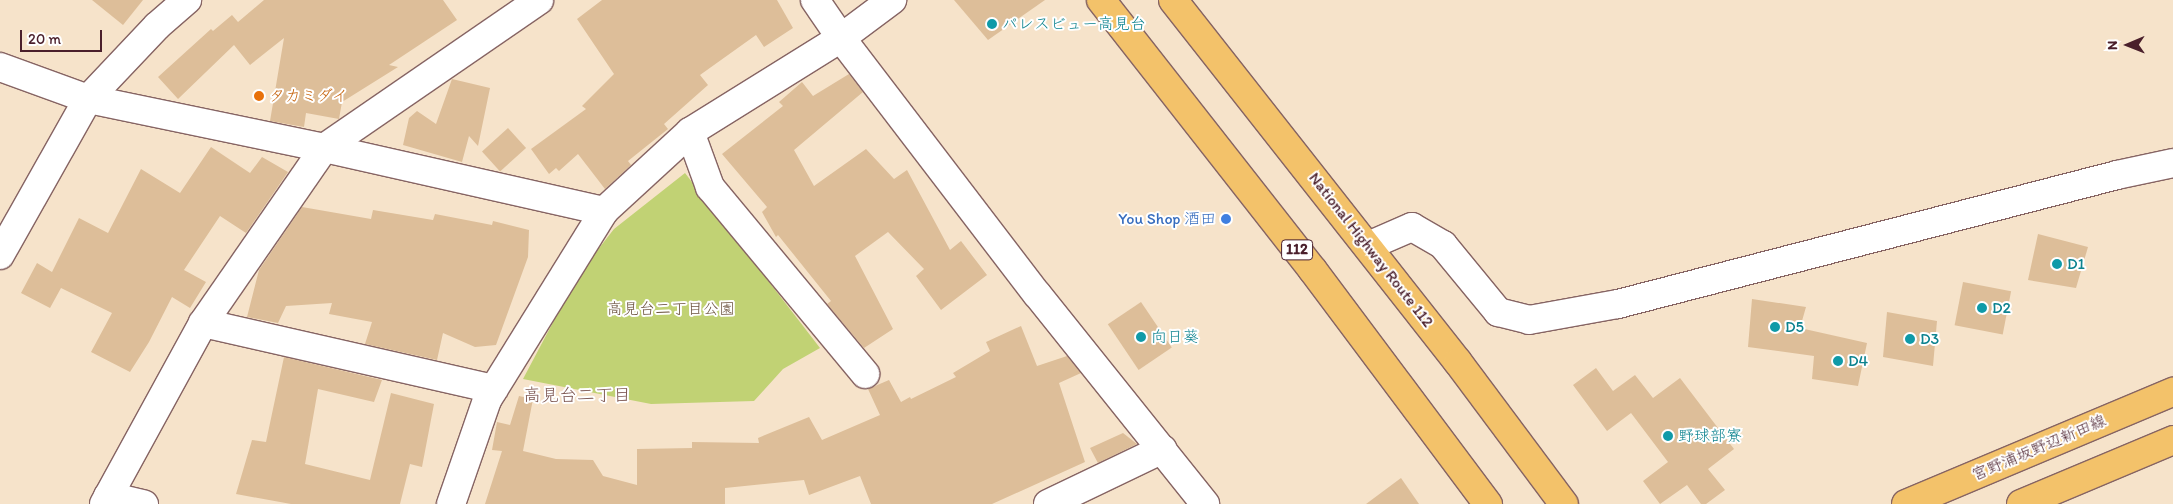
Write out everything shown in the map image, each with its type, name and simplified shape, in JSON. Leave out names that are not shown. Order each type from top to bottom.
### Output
[{"type":"main road","name":"112","points":[[1101,0],[1312,269],[1488,504]]},
{"type":"main road","name":"National Highway Route 112","points":[[1173,0],[1368,246],[1564,504]]},
{"type":"main road","name":"宮野浦坂野辺新田線","points":[[1906,504],[2173,392]]},
{"type":"main road","points":[[2021,504],[2173,440]]},
{"type":"street","points":[[0,255],[88,99],[157,26],[186,0]]},
{"type":"street","points":[[144,504],[106,500],[203,323],[324,148],[539,0]]},
{"type":"street","points":[[815,0],[841,38],[1037,294],[1164,449],[1205,504]]},
{"type":"street","points":[[451,504],[487,400],[604,211],[690,132],[841,38],[892,0]]},
{"type":"street","points":[[0,67],[88,99],[324,148],[604,211]]},
{"type":"street","points":[[690,132],[710,187],[864,374]]},
{"type":"street","points":[[1368,246],[1412,226],[1443,245],[1498,312],[1529,320],[1618,304],[2117,175],[2173,163]]},
{"type":"street","points":[[203,323],[494,389]]},
{"type":"street","points":[[1048,504],[1164,449]]},
{"type":"green space","name":"高見台二丁目公園","points":[[685,173],[820,348],[783,369],[754,401],[651,404],[523,379],[578,275],[614,229]]},
{"type":"building","points":[[92,0],[143,0],[123,25]]},
{"type":"building","points":[[264,0],[443,0],[457,20],[389,65],[398,67],[342,102],[339,119],[306,113],[304,127],[270,121],[284,38],[250,65],[234,45],[178,99],[158,77],[211,29],[213,31],[232,15],[238,22]]},
{"type":"building","points":[[602,0],[777,0],[793,28],[764,47],[756,35],[700,75],[708,85],[664,124],[668,129],[628,161],[631,165],[605,189],[578,154],[559,171],[556,168],[549,174],[531,149],[586,109],[582,106],[614,74],[577,19]]},
{"type":"building","name":"パレスビュー高見台","points":[[954,0],[1045,0],[988,40]]},
{"type":"building","points":[[849,74],[863,92],[794,150],[814,186],[866,149],[894,179],[907,170],[950,250],[961,241],[987,275],[941,310],[916,276],[924,269],[888,232],[855,256],[893,329],[864,348],[827,304],[831,301],[778,235],[776,237],[762,212],[767,207],[722,154],[783,106],[779,102],[802,82],[813,96]]},
{"type":"building","points":[[452,79],[490,88],[478,146],[469,136],[462,162],[403,145],[409,118],[417,111],[436,124]]},
{"type":"building","points":[[508,128],[526,148],[500,171],[482,151]]},
{"type":"building","points":[[211,147],[250,173],[262,157],[288,172],[246,233],[220,216],[184,270],[206,282],[190,308],[172,297],[149,342],[130,372],[91,352],[112,313],[61,288],[50,308],[21,293],[37,263],[52,272],[79,218],[108,233],[141,169],[180,193]]},
{"type":"building","points":[[302,207],[371,219],[373,210],[433,220],[435,214],[492,225],[493,221],[529,230],[528,257],[496,345],[475,347],[443,333],[437,360],[365,344],[372,322],[329,314],[332,303],[286,306],[278,323],[247,317],[259,270]]},
{"type":"building","name":"D1","points":[[2038,234],[2088,247],[2076,288],[2028,280]]},
{"type":"building","name":"D2","points":[[1963,282],[2011,291],[2003,335],[1955,325]]},
{"type":"building","points":[[1752,299],[1806,307],[1800,328],[1867,343],[1858,386],[1812,379],[1814,356],[1748,347]]},
{"type":"building","name":"向日葵","points":[[1141,302],[1172,348],[1139,370],[1108,324]]},
{"type":"building","name":"D3","points":[[1887,312],[1937,321],[1933,366],[1883,357]]},
{"type":"building","points":[[1021,326],[1037,366],[1067,356],[1081,373],[1059,383],[1085,462],[992,504],[871,504],[860,476],[809,495],[804,480],[725,488],[725,504],[485,504],[502,451],[492,450],[497,422],[510,425],[519,396],[533,399],[523,451],[556,459],[593,460],[603,476],[637,485],[637,449],[692,448],[692,442],[759,443],[758,438],[809,417],[822,440],[880,415],[868,389],[889,380],[901,402],[910,397],[911,399],[956,377],[953,373],[990,351],[986,342]]},
{"type":"building","points":[[284,357],[382,380],[374,402],[318,389],[305,464],[370,480],[391,393],[434,404],[422,467],[410,464],[400,504],[291,504],[236,494],[252,440],[266,442]]},
{"type":"building","name":"野球部寮","points":[[1596,368],[1613,391],[1635,375],[1653,398],[1680,378],[1734,449],[1708,469],[1725,490],[1706,504],[1701,504],[1687,485],[1660,504],[1643,481],[1668,462],[1631,413],[1607,431],[1573,385]]},
{"type":"building","points":[[1123,433],[1137,444],[1098,463],[1090,448]]},
{"type":"building","points":[[1401,478],[1419,504],[1366,504]]},
{"type":"place","name":"パレスビュー高見台","points":[[992,24]]},
{"type":"place","name":"タカミダイ","points":[[259,96]]},
{"type":"place","name":"You Shop 酒田","points":[[1226,219]]},
{"type":"place","name":"D1","points":[[2057,264]]},
{"type":"place","name":"D2","points":[[1982,308]]},
{"type":"place","name":"D5","points":[[1775,327]]},
{"type":"place","name":"向日葵","points":[[1141,337]]},
{"type":"place","name":"D3","points":[[1910,339]]},
{"type":"place","name":"D4","points":[[1838,361]]},
{"type":"place","name":"野球部寮","points":[[1668,436]]},
{"type":"district","name":"高見台二丁目","points":[[577,395]]}]
